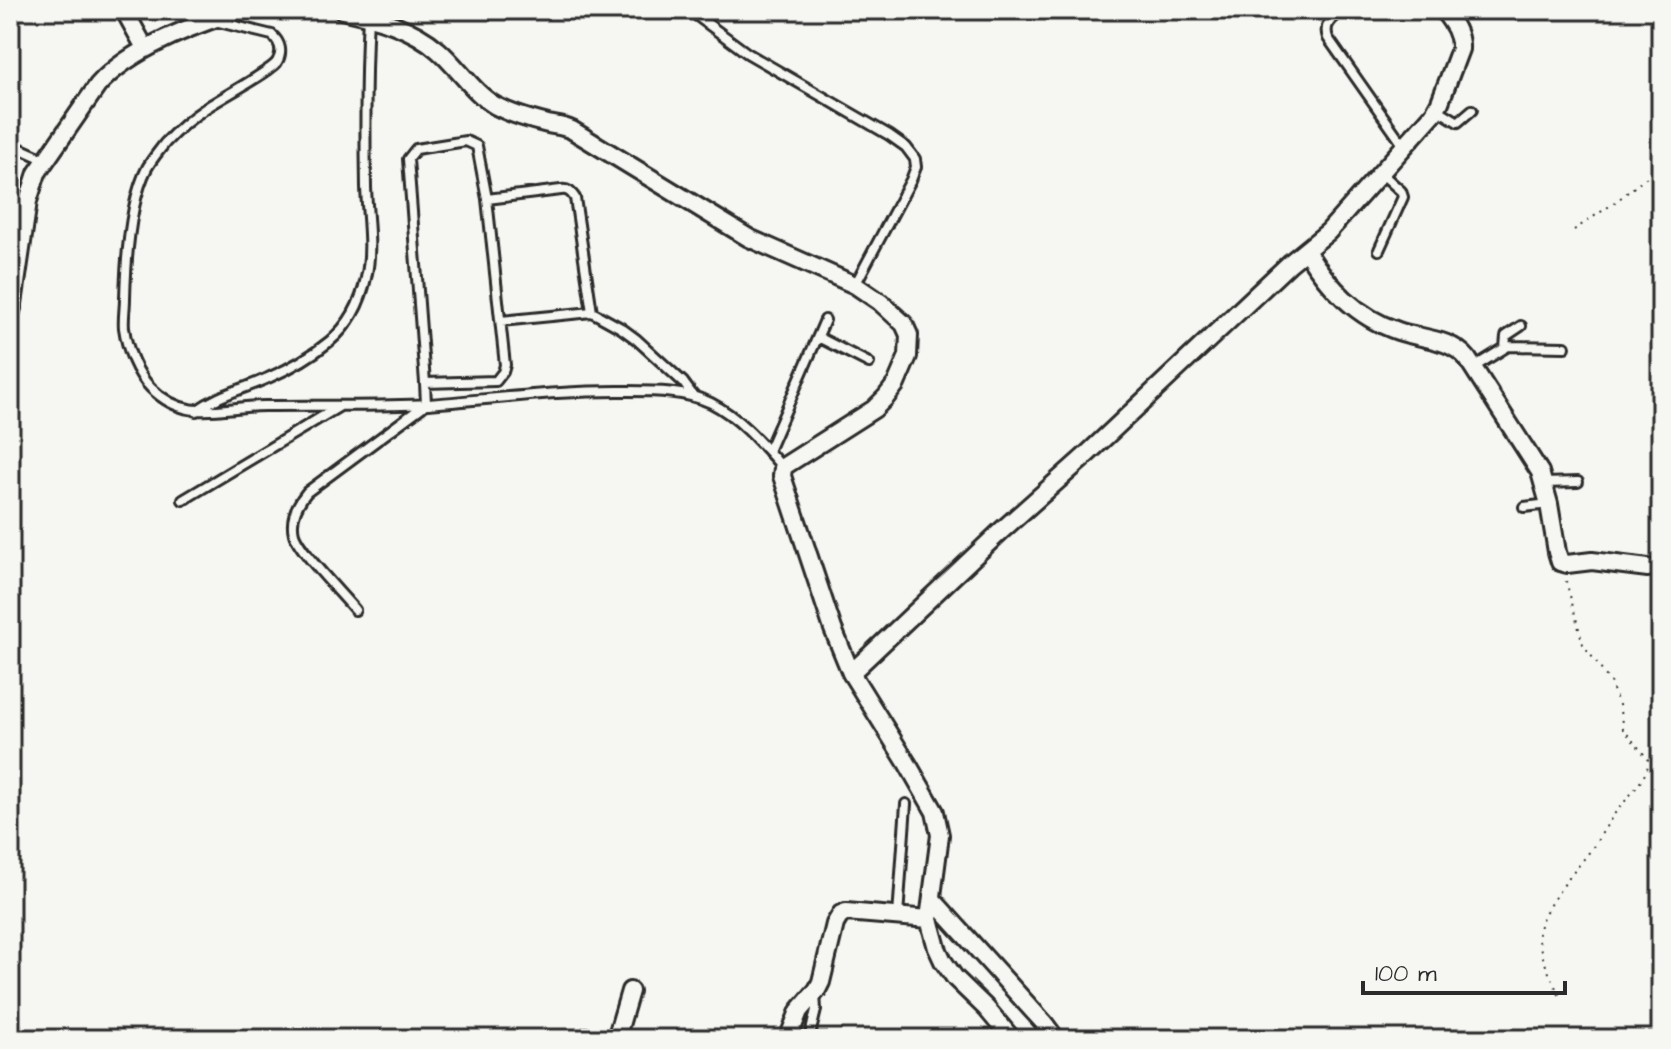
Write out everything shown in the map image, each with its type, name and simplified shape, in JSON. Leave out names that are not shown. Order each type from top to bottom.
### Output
[{"type":"street","points":[[124,10],[145,48]]},
{"type":"street","points":[[10,315],[28,201],[37,173],[98,85],[107,74],[145,48],[240,10]]},
{"type":"street","points":[[342,10],[392,24],[427,42],[496,106],[564,127],[749,238],[855,285],[904,324],[909,335],[908,356],[896,384],[874,409],[789,463],[783,468],[782,476],[833,629],[851,673],[935,812],[940,835],[929,919],[932,935],[943,961],[955,978],[1012,1039]]},
{"type":"street","points":[[851,673],[1267,285],[1328,232],[1405,147],[1437,109],[1460,49],[1455,28],[1443,10]]},
{"type":"street","points":[[1306,251],[1329,284],[1368,319],[1398,332],[1456,347],[1473,367],[1533,460],[1544,483],[1558,557],[1562,563],[1592,561],[1648,568]]},
{"type":"street","points":[[933,900],[1056,1039]]},
{"type":"street","points":[[788,1039],[799,1011],[823,976],[835,924],[841,914],[929,919]]},
{"type":"street","points":[[616,1039],[630,991]]},
{"type":"street","points":[[10,1025],[14,1039]]},
{"type":"lane","points":[[689,10],[747,53],[889,135],[912,152],[916,167],[911,180],[855,285]]},
{"type":"lane","points":[[1342,10],[1327,24],[1328,38],[1405,147]]},
{"type":"lane","points":[[195,411],[218,396],[268,378],[330,341],[344,327],[360,302],[367,276],[369,245],[365,83],[368,16]]},
{"type":"lane","points":[[212,20],[272,35],[280,46],[278,60],[180,129],[154,156],[147,169],[135,206],[126,267],[124,327],[139,374],[152,390],[184,409],[195,411],[257,406],[426,404],[588,391],[655,391],[694,397],[712,404],[744,427],[783,468]]},
{"type":"lane","points":[[1437,109],[1458,122],[1472,110]]},
{"type":"lane","points":[[425,383],[496,381],[505,365],[487,199],[477,146],[466,141],[416,149],[408,159],[426,404]]},
{"type":"lane","points":[[10,144],[46,160]]},
{"type":"lane","points":[[1379,250],[1403,197],[1401,191],[1381,173]]},
{"type":"lane","points":[[487,199],[561,190],[572,193],[592,312]]},
{"type":"lane","points":[[501,321],[592,312],[636,339],[683,382],[694,397]]},
{"type":"lane","points":[[768,451],[825,320]]},
{"type":"lane","points":[[1505,348],[1506,336],[1521,326]]},
{"type":"lane","points":[[818,337],[869,363]]},
{"type":"lane","points":[[1473,367],[1513,346],[1565,347]]},
{"type":"lane","points":[[355,610],[301,547],[294,534],[294,511],[307,492],[426,404]]},
{"type":"lane","points":[[183,500],[343,405]]},
{"type":"lane","points":[[1544,483],[1578,482]]},
{"type":"lane","points":[[1524,507],[1549,504]]},
{"type":"lane","points":[[897,917],[906,804]]},
{"type":"lane","points":[[809,1039],[816,1010],[814,993]]},
{"type":"lane","points":[[586,1033],[598,1039]]},
{"type":"path","points":[[1574,230],[1661,166]]},
{"type":"path","points":[[1559,995],[1541,946],[1539,931],[1544,914],[1649,766],[1648,759],[1620,724],[1619,705],[1610,682],[1583,644],[1562,563]]}]
